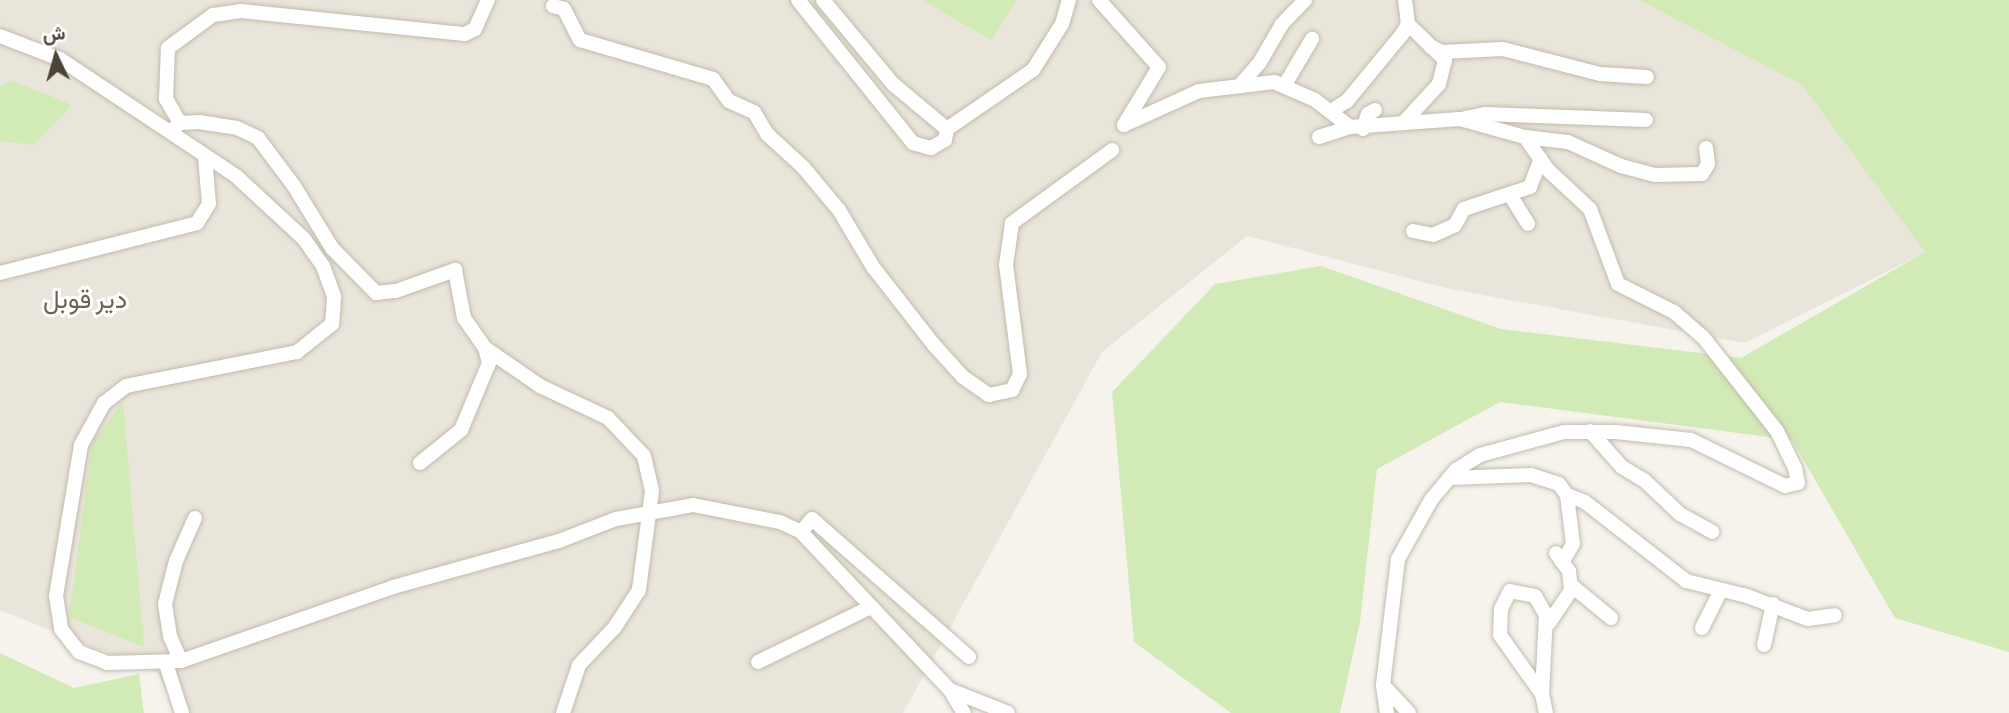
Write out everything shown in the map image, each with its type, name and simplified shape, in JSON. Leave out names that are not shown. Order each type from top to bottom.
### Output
[{"type":"street","points":[[176,127],[166,99],[168,48],[213,15],[241,11],[465,34],[475,29],[488,0]]},
{"type":"street","points":[[798,0],[913,143],[931,148],[945,140],[947,129],[1033,70],[1062,24],[1069,0]]},
{"type":"street","points":[[823,0],[893,84],[947,129]]},
{"type":"street","points":[[1099,0],[1159,67],[1124,125],[1199,91],[1241,84],[1284,86],[1357,128]]},
{"type":"street","points":[[1241,84],[1260,62],[1282,24],[1305,0]]},
{"type":"street","points":[[1403,122],[1423,106],[1439,83],[1445,60],[1433,53],[1408,24],[1405,0]]},
{"type":"street","points":[[551,2],[565,9],[580,40],[713,79],[729,101],[754,112],[767,134],[803,167],[839,211],[873,267],[934,345],[963,377],[989,395],[1012,390],[1020,374],[1006,265],[1012,223],[1112,150]]},
{"type":"street","points":[[1331,111],[1354,93],[1408,24]]},
{"type":"street","points":[[0,36],[60,59],[176,127],[205,156],[251,189],[304,239],[330,281],[335,310],[324,334],[297,352],[117,389],[88,429],[68,518],[56,596],[58,620],[66,638],[89,658],[107,663],[174,663],[393,587],[505,557],[650,510],[694,505],[780,522],[801,532],[950,690],[964,713]]},
{"type":"street","points":[[1284,86],[1312,39]]},
{"type":"street","points":[[1433,53],[1503,49],[1600,74],[1647,77]]},
{"type":"street","points":[[1357,128],[1368,114],[1375,110]]},
{"type":"street","points":[[1319,137],[1357,128],[1460,119],[1485,114],[1646,120]]},
{"type":"street","points":[[1460,119],[1525,137],[1568,142],[1621,166],[1655,174],[1702,174],[1708,164],[1706,148]]},
{"type":"street","points":[[176,127],[225,125],[258,138],[295,186],[332,248],[376,293],[391,293],[451,270],[458,272],[464,318],[485,348],[489,363],[461,430],[420,463]]},
{"type":"street","points":[[1387,713],[1383,685],[1398,559],[1411,531],[1449,478],[1480,455],[1512,444],[1564,432],[1590,431],[1691,440],[1769,482],[1785,486],[1798,483],[1777,431],[1749,390],[1688,324],[1618,285],[1590,209],[1541,159],[1525,137]]},
{"type":"street","points":[[0,273],[197,223],[209,204],[205,156]]},
{"type":"street","points":[[1413,231],[1433,234],[1455,225],[1464,209],[1530,187],[1541,159]]},
{"type":"street","points":[[1510,195],[1528,224]]},
{"type":"street","points":[[485,348],[540,386],[597,410],[621,429],[644,456],[651,482],[639,590],[615,627],[579,665],[563,713]]},
{"type":"street","points":[[1590,431],[1622,467],[1644,480],[1680,514],[1712,532]]},
{"type":"street","points":[[1449,478],[1531,475],[1559,484],[1567,495],[1573,544],[1559,558],[1571,585],[1611,618]]},
{"type":"street","points":[[1567,495],[1585,502],[1680,578],[1773,604],[1808,619],[1835,615]]},
{"type":"street","points":[[182,713],[165,604],[176,561],[195,518]]},
{"type":"street","points":[[801,532],[812,519],[969,657]]},
{"type":"street","points":[[1546,713],[1542,694],[1549,623],[1567,600],[1571,585]]},
{"type":"street","points":[[1542,694],[1500,635],[1505,597],[1518,589],[1535,596],[1549,623]]},
{"type":"street","points":[[1702,628],[1721,590]]},
{"type":"street","points":[[1763,645],[1773,604]]},
{"type":"street","points":[[758,662],[871,607]]},
{"type":"street","points":[[1383,685],[1409,713]]},
{"type":"street","points":[[950,690],[1008,713]]},
{"type":"shaded area","points":[[0,0],[922,0],[990,41],[1017,0],[1639,0],[1802,85],[1926,252],[1745,343],[1450,289],[1247,236],[1102,352],[903,713],[177,713],[158,673],[0,610]]},
{"type":"green space","points":[[922,0],[1017,0],[991,41]]},
{"type":"green space","points":[[1639,0],[2009,0],[2009,652],[1895,618],[1792,440],[1500,402],[1377,469],[1360,622],[1340,713],[1231,713],[1134,642],[1112,392],[1215,284],[1321,266],[1501,329],[1741,358],[1925,252],[1802,85]]},
{"type":"green space","points":[[11,80],[72,105],[34,145],[0,141],[0,86]]},
{"type":"green space","points":[[123,401],[144,647],[69,617],[92,444]]},
{"type":"green space","points":[[0,653],[74,688],[139,674],[144,713],[0,713]]},
{"type":"district","name":"دير قوبل","points":[[85,301]]}]
